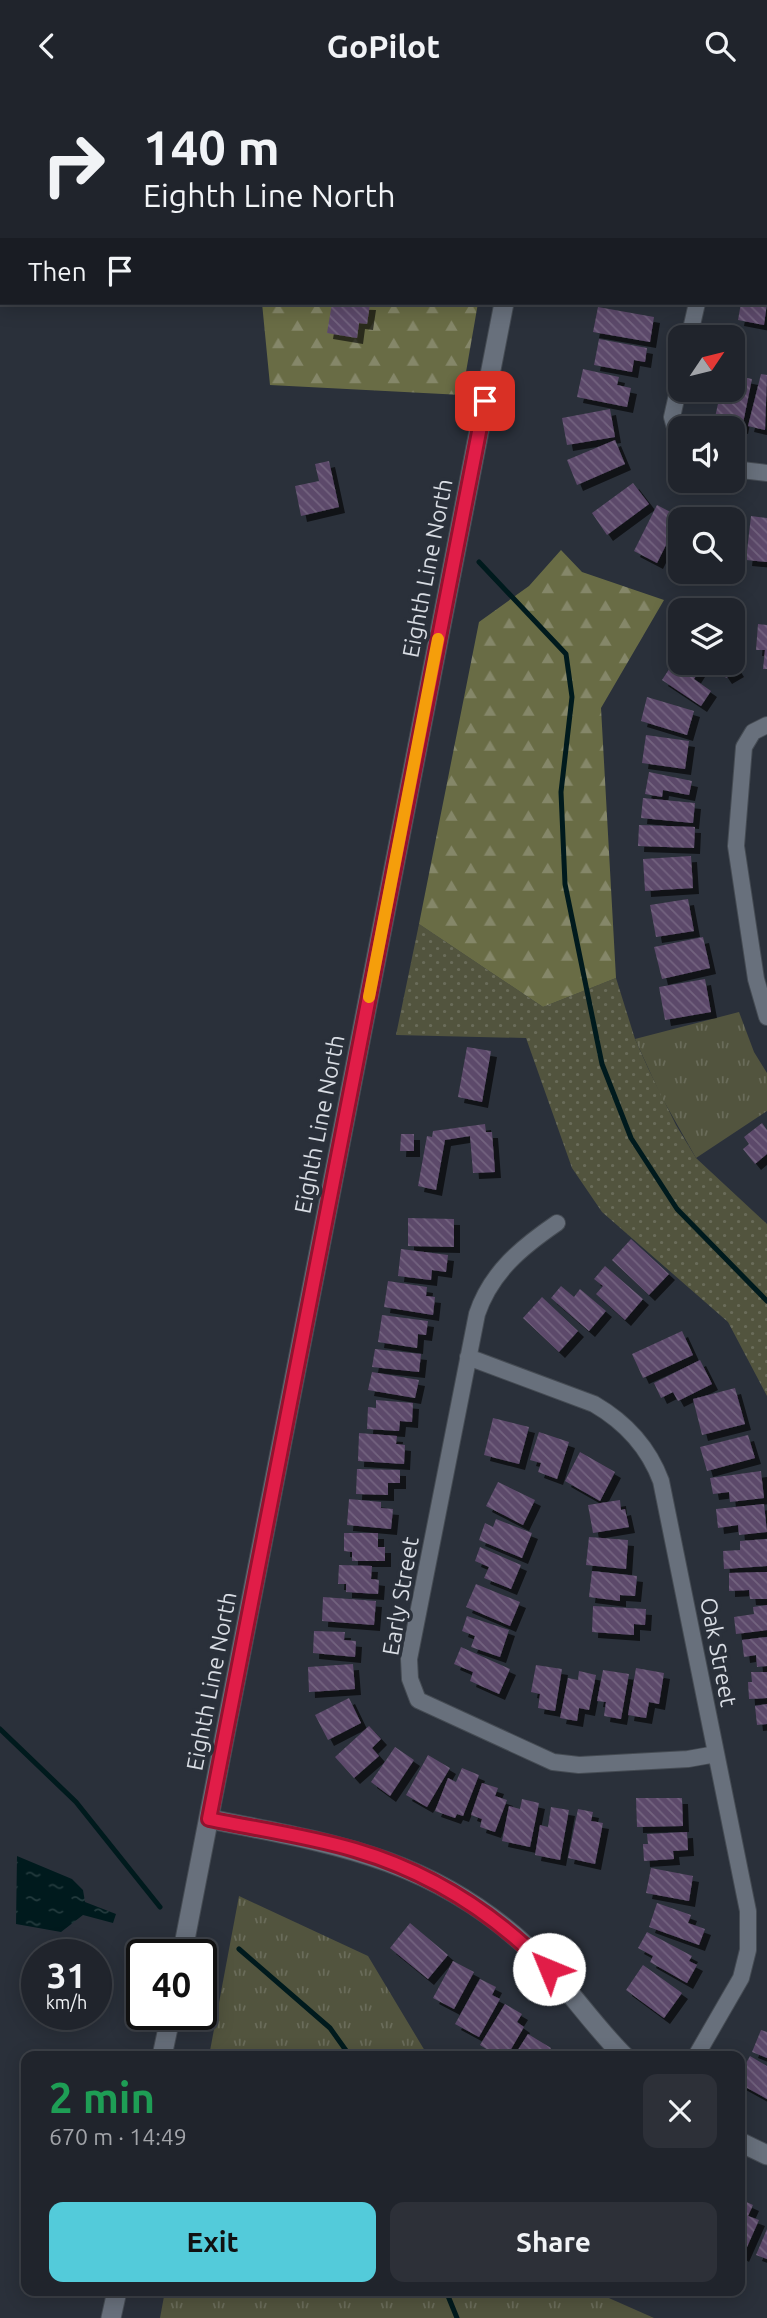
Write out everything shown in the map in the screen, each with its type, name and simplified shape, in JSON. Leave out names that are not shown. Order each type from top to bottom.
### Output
[{"type":"street","name":"Eighth Line North","points":[[185,1939],[504,305]]},
{"type":"street","points":[[692,325],[697,305]]},
{"type":"street","points":[[745,470],[767,473]]},
{"type":"street","points":[[767,725],[753,731],[744,747],[736,846],[756,979],[767,1017]]},
{"type":"street","name":"Early Street","points":[[557,1223],[515,1255],[491,1283],[477,1314],[409,1659],[410,1679],[418,1700],[553,1762],[590,1765],[688,1759],[716,1754]]},
{"type":"street","name":"Oak Street","points":[[468,1357],[594,1404],[626,1427],[645,1448],[658,1472],[669,1512],[748,1911],[748,1950],[741,1978],[699,2051]]},
{"type":"street","points":[[209,1819],[356,1850],[403,1867],[447,1889],[480,1909],[526,1946],[620,2051]]},
{"type":"street","points":[[163,2051],[167,2030]]},
{"type":"street","points":[[745,2144],[767,2155]]},
{"type":"street","points":[[111,2318],[116,2296]]},
{"type":"green space","points":[[262,305],[478,305],[462,395],[270,385]]},
{"type":"green space","points":[[561,550],[582,572],[664,600],[601,708],[616,978],[543,1007],[419,924],[479,622],[529,586]]},
{"type":"green space","points":[[419,924],[543,1007],[616,978],[635,1039],[676,1125],[696,1158],[767,1224],[767,1396],[728,1322],[602,1212],[572,1168],[526,1038],[396,1035]]},
{"type":"green space","points":[[739,1012],[754,1052],[767,1073],[767,1111],[696,1158],[661,1096],[635,1039]]},
{"type":"green space","points":[[239,1896],[368,1956],[425,2051],[210,2051],[214,2030],[217,2030],[217,2013]]},
{"type":"green space","points":[[164,2296],[604,2296],[654,2318],[160,2318]]},
{"type":"water","points":[[17,1856],[72,1879],[83,1890],[85,1902],[116,1914],[113,1923],[83,1915],[61,1932],[16,1924]]},
{"type":"building","points":[[332,305],[370,305],[367,324],[359,323],[357,338],[327,333]]},
{"type":"building","points":[[741,305],[767,305],[764,325],[738,320]]},
{"type":"building","points":[[598,307],[654,317],[650,342],[593,332]]},
{"type":"building","points":[[599,339],[647,348],[645,362],[634,360],[632,372],[594,365]]},
{"type":"building","points":[[583,369],[619,377],[617,385],[631,388],[627,407],[577,397]]},
{"type":"building","points":[[761,374],[767,375],[765,430],[748,426]]},
{"type":"building","points":[[746,378],[752,379],[744,416],[715,416],[718,403],[746,403]]},
{"type":"building","points":[[610,409],[615,437],[567,445],[562,418]]},
{"type":"building","points":[[615,440],[625,464],[577,485],[567,460]]},
{"type":"building","points":[[329,461],[339,507],[301,516],[295,486],[319,481],[315,464]]},
{"type":"building","points":[[633,483],[649,504],[607,535],[592,513]]},
{"type":"building","points":[[657,505],[668,511],[668,541],[657,563],[634,551]]},
{"type":"building","points":[[751,516],[767,518],[767,562],[746,560]]},
{"type":"building","points":[[758,624],[767,625],[767,669],[763,669],[765,650],[756,650]]},
{"type":"building","points":[[668,671],[668,675],[696,675],[694,679],[711,691],[701,706],[662,680]]},
{"type":"building","points":[[647,697],[694,711],[687,735],[641,721]]},
{"type":"building","points":[[646,735],[689,741],[685,769],[642,763]]},
{"type":"building","points":[[649,772],[692,781],[689,795],[663,790],[662,797],[645,794]]},
{"type":"building","points":[[643,798],[695,803],[693,823],[641,818]]},
{"type":"building","points":[[639,825],[695,827],[694,848],[638,846]]},
{"type":"building","points":[[691,856],[693,888],[645,891],[643,859]]},
{"type":"building","points":[[688,899],[694,931],[656,937],[650,905]]},
{"type":"building","points":[[703,937],[710,968],[662,979],[654,947]]},
{"type":"building","points":[[705,979],[711,1012],[665,1020],[659,987]]},
{"type":"building","points":[[467,1047],[491,1051],[482,1102],[458,1097]]},
{"type":"building","points":[[762,1123],[767,1130],[767,1154],[755,1164],[743,1149],[749,1144],[744,1137]]},
{"type":"building","points":[[485,1124],[486,1132],[492,1132],[495,1172],[473,1173],[470,1136],[445,1140],[436,1190],[418,1186],[427,1136],[432,1137],[433,1131]]},
{"type":"building","points":[[401,1134],[414,1134],[414,1151],[400,1151]]},
{"type":"building","points":[[408,1218],[454,1219],[454,1247],[408,1246]]},
{"type":"building","points":[[631,1239],[669,1274],[649,1295],[612,1260]]},
{"type":"building","points":[[401,1249],[448,1255],[446,1272],[432,1270],[431,1280],[398,1276]]},
{"type":"building","points":[[605,1266],[643,1299],[625,1320],[596,1294],[603,1286],[594,1279]]},
{"type":"building","points":[[388,1281],[427,1287],[426,1296],[435,1297],[433,1315],[384,1307]]},
{"type":"building","points":[[561,1286],[574,1297],[580,1289],[606,1311],[589,1331],[551,1298]]},
{"type":"building","points":[[542,1297],[578,1331],[559,1352],[523,1318]]},
{"type":"building","points":[[382,1315],[428,1321],[426,1335],[418,1334],[417,1348],[378,1342]]},
{"type":"building","points":[[682,1331],[693,1355],[643,1378],[632,1354]]},
{"type":"building","points":[[375,1349],[421,1354],[419,1372],[372,1367]]},
{"type":"building","points":[[700,1360],[712,1384],[678,1401],[673,1392],[661,1398],[654,1383]]},
{"type":"building","points":[[372,1372],[419,1380],[415,1398],[368,1390]]},
{"type":"building","points":[[735,1388],[745,1424],[702,1435],[693,1399]]},
{"type":"building","points":[[376,1400],[413,1403],[412,1422],[400,1421],[399,1431],[367,1429],[368,1407],[376,1408]]},
{"type":"building","points":[[493,1418],[529,1427],[519,1464],[484,1455]]},
{"type":"building","points":[[539,1432],[569,1442],[557,1479],[538,1472],[541,1463],[530,1460]]},
{"type":"building","points":[[359,1433],[397,1436],[396,1444],[405,1445],[404,1464],[358,1461]]},
{"type":"building","points":[[748,1435],[755,1458],[707,1471],[700,1447]]},
{"type":"building","points":[[580,1452],[615,1472],[600,1501],[565,1481]]},
{"type":"building","points":[[357,1469],[400,1470],[400,1483],[388,1483],[388,1495],[356,1494]]},
{"type":"building","points":[[761,1471],[764,1498],[730,1502],[729,1492],[713,1494],[710,1478]]},
{"type":"building","points":[[498,1482],[535,1500],[523,1525],[486,1506]]},
{"type":"building","points":[[349,1499],[381,1502],[381,1508],[393,1509],[391,1529],[347,1525]]},
{"type":"building","points":[[620,1500],[621,1510],[625,1509],[629,1527],[593,1533],[588,1505]]},
{"type":"building","points":[[764,1504],[767,1532],[739,1535],[738,1525],[718,1528],[716,1509]]},
{"type":"building","points":[[496,1519],[532,1533],[522,1558],[479,1540],[485,1523],[493,1527]]},
{"type":"building","points":[[344,1533],[378,1533],[378,1547],[385,1547],[385,1561],[352,1561],[352,1552],[344,1551]]},
{"type":"building","points":[[589,1537],[628,1540],[626,1569],[586,1565]]},
{"type":"building","points":[[767,1539],[767,1566],[724,1569],[723,1551],[740,1550],[740,1541]]},
{"type":"building","points":[[480,1547],[521,1565],[511,1589],[484,1578],[489,1567],[475,1561]]},
{"type":"building","points":[[339,1565],[372,1566],[371,1579],[379,1580],[378,1594],[346,1592],[346,1584],[338,1584]]},
{"type":"building","points":[[592,1571],[637,1576],[635,1596],[620,1595],[620,1601],[589,1597]]},
{"type":"building","points":[[767,1572],[767,1599],[750,1599],[749,1590],[729,1591],[729,1573]]},
{"type":"building","points":[[476,1584],[520,1602],[510,1626],[466,1607]]},
{"type":"building","points":[[323,1597],[376,1601],[374,1625],[322,1621]]},
{"type":"building","points":[[767,1605],[767,1630],[736,1634],[734,1617],[754,1614],[753,1607]]},
{"type":"building","points":[[593,1606],[646,1609],[645,1625],[634,1624],[634,1635],[592,1632]]},
{"type":"building","points":[[467,1616],[509,1630],[500,1657],[471,1647],[475,1636],[462,1631]]},
{"type":"building","points":[[314,1631],[345,1632],[344,1640],[356,1641],[355,1657],[313,1653]]},
{"type":"building","points":[[767,1637],[767,1666],[757,1667],[756,1655],[744,1657],[742,1640]]},
{"type":"building","points":[[461,1647],[510,1669],[499,1694],[470,1681],[473,1672],[454,1664]]},
{"type":"building","points":[[353,1664],[355,1689],[309,1692],[308,1667]]},
{"type":"building","points":[[536,1665],[562,1669],[555,1711],[538,1708],[540,1694],[531,1692]]},
{"type":"building","points":[[636,1668],[664,1673],[659,1704],[649,1702],[646,1718],[628,1715]]},
{"type":"building","points":[[603,1670],[629,1674],[621,1719],[604,1716],[606,1702],[597,1701]]},
{"type":"building","points":[[579,1671],[596,1675],[589,1710],[579,1708],[577,1721],[560,1718],[568,1678],[578,1680]]},
{"type":"building","points":[[751,1672],[767,1672],[767,1698],[749,1699],[748,1682],[752,1682]]},
{"type":"building","points":[[349,1698],[361,1723],[328,1740],[315,1715]]},
{"type":"building","points":[[767,1704],[767,1724],[757,1725],[755,1706]]},
{"type":"building","points":[[369,1726],[381,1739],[372,1748],[379,1756],[354,1778],[335,1757]]},
{"type":"building","points":[[395,1747],[414,1760],[390,1796],[371,1782]]},
{"type":"building","points":[[428,1755],[450,1768],[427,1807],[406,1795]]},
{"type":"building","points":[[462,1768],[479,1775],[463,1816],[457,1814],[455,1818],[435,1811],[448,1778],[456,1782]]},
{"type":"building","points":[[482,1783],[498,1788],[495,1796],[507,1800],[495,1832],[480,1827],[482,1819],[471,1815]]},
{"type":"building","points":[[636,1798],[682,1798],[683,1826],[637,1827]]},
{"type":"building","points":[[522,1799],[539,1803],[530,1847],[502,1841],[509,1806],[520,1809]]},
{"type":"building","points":[[551,1807],[569,1810],[560,1860],[535,1855],[540,1825],[548,1827]]},
{"type":"building","points":[[578,1809],[593,1812],[591,1821],[603,1823],[595,1864],[568,1858]]},
{"type":"building","points":[[687,1832],[688,1850],[673,1851],[674,1859],[644,1861],[643,1844],[648,1844],[647,1834]]},
{"type":"building","points":[[651,1868],[693,1876],[689,1901],[646,1893]]},
{"type":"building","points":[[657,1903],[691,1915],[688,1923],[705,1929],[699,1945],[649,1927]]},
{"type":"building","points":[[410,1923],[448,1955],[428,1979],[390,1948]]},
{"type":"building","points":[[647,1932],[692,1956],[689,1961],[697,1965],[687,1983],[650,1962],[653,1956],[638,1948]]},
{"type":"building","points":[[453,1961],[474,1972],[454,2009],[433,1998]]},
{"type":"building","points":[[643,1965],[682,1993],[664,2018],[626,1990]]},
{"type":"building","points":[[480,1979],[496,1987],[492,1995],[500,1999],[479,2037],[455,2024]]},
{"type":"building","points":[[505,2004],[522,2014],[517,2022],[524,2027],[510,2051],[490,2051],[480,2045]]},
{"type":"building","points":[[761,2030],[767,2032],[767,2058],[752,2052]]},
{"type":"building","points":[[528,2034],[551,2048],[549,2051],[517,2051]]},
{"type":"building","points":[[750,2056],[767,2066],[767,2099],[745,2087],[745,2065]]},
{"type":"building","points":[[745,2201],[753,2205],[748,2216],[759,2220],[745,2252]]},
{"type":"building","points":[[767,2229],[767,2259],[756,2255]]},
{"type":"waterway","points":[[479,562],[566,654],[572,697],[561,792],[565,884],[602,1064],[631,1138],[677,1209],[767,1301]]},
{"type":"waterway","points":[[0,1729],[76,1802],[160,1907]]},
{"type":"waterway","points":[[239,1949],[330,2028],[346,2051]]},
{"type":"waterway","points":[[448,2296],[457,2318]]},
{"type":"slow traffic","points":[[369,997],[438,639]]},
{"type":"route","points":[[485,401],[209,1819],[326,1842],[403,1867],[471,1903],[506,1929],[549,1969]]}]
